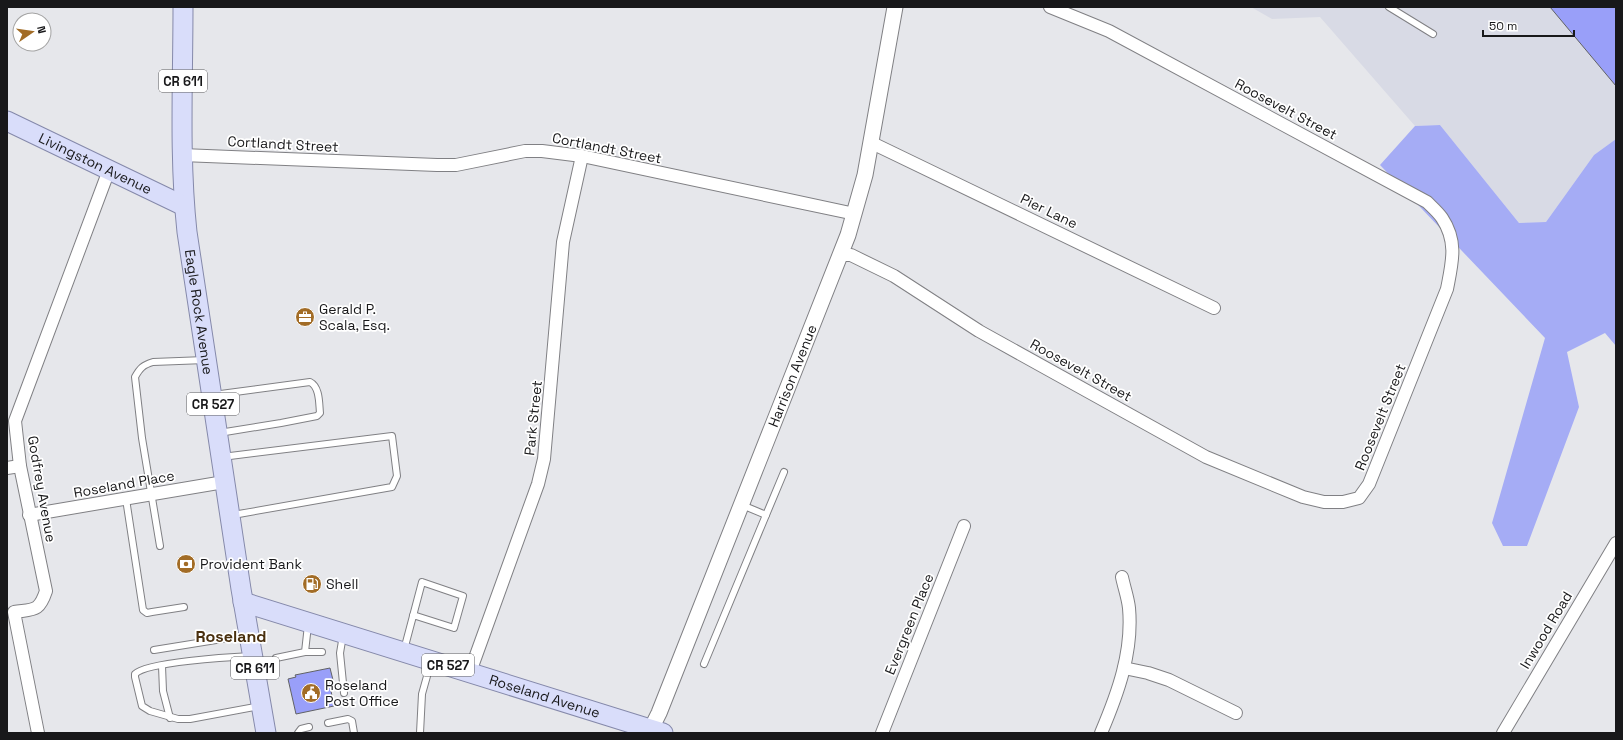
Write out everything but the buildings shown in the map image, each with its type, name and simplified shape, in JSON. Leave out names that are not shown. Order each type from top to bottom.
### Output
[{"type":"main road","name":"Eagle Rock Avenue","points":[[183,7],[182,155],[184,206],[229,516],[266,733]]},
{"type":"main road","name":"Livingston Avenue","points":[[7,121],[184,206]]},
{"type":"main road","name":"Roseland Avenue","points":[[243,602],[470,672],[654,732]]},
{"type":"street","name":"Harrison Avenue","points":[[654,732],[658,713],[855,214],[865,175],[895,7]]},
{"type":"street","name":"Roosevelt Street","points":[[840,255],[851,255],[894,276],[979,331],[1206,457],[1303,497],[1324,502],[1343,502],[1359,498],[1369,484],[1447,289],[1453,259],[1453,242],[1442,218],[1427,202],[1116,34],[1050,7]]},
{"type":"street","name":"Pier Lane","points":[[871,141],[874,144],[1214,308]]},
{"type":"street","name":"Cortlandt Street","points":[[182,155],[437,165],[463,164],[525,151],[542,151],[582,156],[855,214]]},
{"type":"street","name":"Park Street","points":[[470,672],[538,484],[544,459],[563,242],[582,156]]},
{"type":"street","name":"Godfrey Avenue","points":[[38,733],[10,613],[35,609],[42,603],[46,591],[20,466],[15,421],[109,170]]},
{"type":"street","points":[[7,468],[20,466]]},
{"type":"street","name":"Roseland Place","points":[[29,515],[224,482]]},
{"type":"street","name":"Evergreen Place","points":[[882,733],[964,526]]},
{"type":"street","name":"Inwood Road","points":[[1503,733],[1616,543]]},
{"type":"street","points":[[1101,733],[1116,696],[1124,668],[1130,630],[1129,606],[1122,578]]},
{"type":"street","points":[[1124,668],[1148,672],[1169,680],[1236,713]]},
{"type":"lane","points":[[1389,7],[1432,34]]},
{"type":"lane","points":[[160,546],[142,438],[136,377],[139,369],[144,365],[153,362],[206,359]]},
{"type":"lane","points":[[211,395],[310,382],[316,386],[320,409],[318,416],[217,434]]},
{"type":"lane","points":[[220,457],[392,436],[396,461],[397,476],[392,487],[229,516]]},
{"type":"lane","points":[[704,664],[784,472]]},
{"type":"lane","points":[[126,499],[143,610],[152,612],[184,607]]},
{"type":"lane","points":[[740,504],[766,515]]},
{"type":"lane","points":[[404,652],[422,582],[463,596],[454,628],[414,615]]},
{"type":"lane","points":[[305,652],[308,623]]},
{"type":"lane","points":[[154,650],[249,634]]},
{"type":"lane","points":[[343,634],[340,653],[344,693]]},
{"type":"lane","points":[[276,658],[305,652],[322,652]]},
{"type":"lane","points":[[252,656],[201,659],[139,670],[135,674],[135,677],[142,706],[150,711],[170,718],[190,719],[261,706]]},
{"type":"lane","points":[[420,733],[422,694],[431,660]]},
{"type":"lane","points":[[162,666],[163,691],[170,718]]},
{"type":"lane","points":[[328,723],[348,719],[352,721],[354,733]]},
{"type":"lane","points":[[298,733],[301,729],[309,727]]},
{"type":"shaded area","points":[[1251,7],[1616,7],[1616,139],[1594,155],[1546,222],[1519,223],[1440,125],[1415,126],[1320,17],[1272,19]]},
{"type":"shaded area","points":[[1440,125],[1519,223],[1546,222],[1594,155],[1616,139],[1616,346],[1605,333],[1567,352],[1579,407],[1527,546],[1503,546],[1492,523],[1545,338],[1380,165],[1415,126]]},
{"type":"place","name":"Gerald P. Scala, Esq.","points":[[305,317]]},
{"type":"place","name":"Provident Bank","points":[[186,564]]},
{"type":"place","name":"Shell","points":[[312,584]]},
{"type":"place","name":"Roseland Post Office","points":[[311,693]]},
{"type":"district","name":"Roseland","points":[[231,636]]}]
